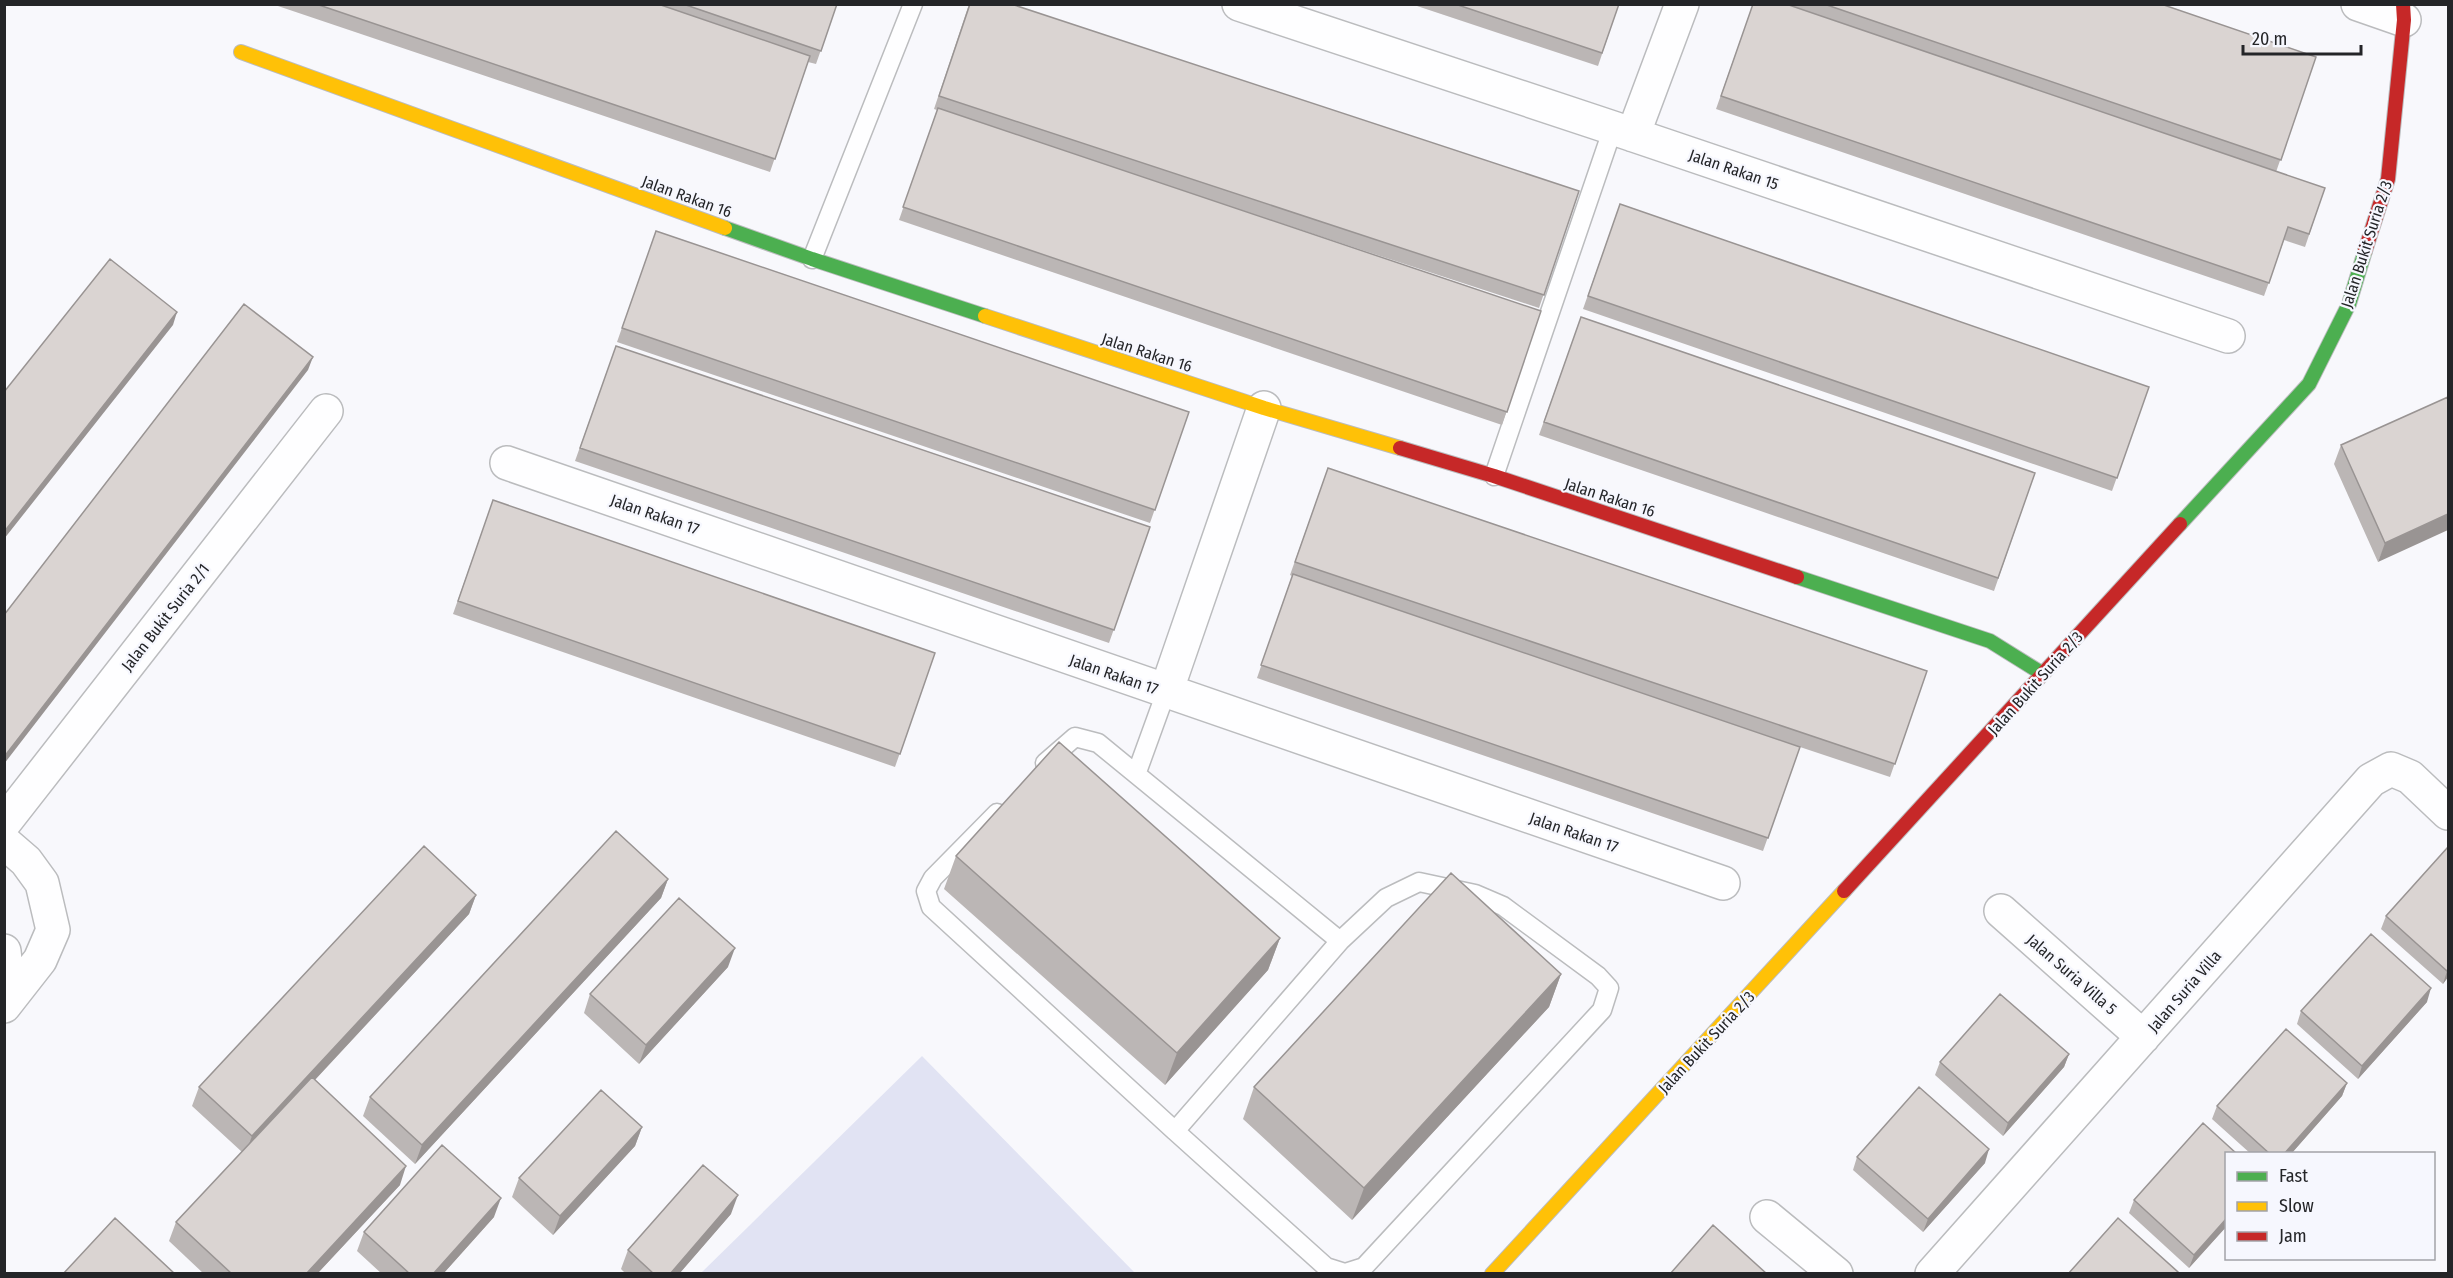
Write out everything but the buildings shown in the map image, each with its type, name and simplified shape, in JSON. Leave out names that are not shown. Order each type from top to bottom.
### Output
[{"type":"street","name":"Jalan Rakan 15","points":[[1239,4],[1623,131],[2228,336]]},
{"type":"street","points":[[1623,131],[1682,4]]},
{"type":"street","points":[[2358,4],[2404,12]]},
{"type":"street","name":"Jalan Bukit Suria 2/3","points":[[1492,1274],[2309,384],[2349,304],[2388,179],[2404,12]]},
{"type":"street","name":"Jalan Rakan 16","points":[[241,52],[812,259],[1264,408],[1494,476],[1990,641],[2043,674]]},
{"type":"street","points":[[1166,692],[1264,408]]},
{"type":"street","name":"Jalan Bukit Suria 2/1","points":[[4,823],[326,411]]},
{"type":"street","name":"Jalan Rakan 17","points":[[507,463],[1723,883]]},
{"type":"street","name":"Jalan Suria Villa","points":[[1932,1274],[2371,780],[2391,770],[2410,777],[2448,813]]},
{"type":"street","points":[[4,842],[26,861],[42,883],[53,930],[40,960],[7,1003]]},
{"type":"street","name":"Jalan Suria Villa 5","points":[[2001,911],[2144,1037]]},
{"type":"street","points":[[4,951],[7,1003]]},
{"type":"street","points":[[1767,1217],[1836,1274]]},
{"type":"lane","points":[[812,259],[913,4]]},
{"type":"lane","points":[[1494,476],[1623,131]]},
{"type":"lane","points":[[1137,772],[1166,692]]},
{"type":"lane","points":[[1030,779],[1075,737],[1098,743],[1137,772],[1340,941]]},
{"type":"lane","points":[[1006,803],[933,878],[926,891],[931,907],[1175,1131],[1326,1267],[1345,1273],[1364,1267],[1436,1190],[1602,1010],[1609,988],[1598,976],[1503,906],[1475,894],[1419,882],[1386,898],[1340,941],[1175,1131]]},
{"type":"shaded area","points":[[922,1056],[1135,1273],[701,1273]]},
{"type":"traffic: fast","points":[[725,228],[985,316]]},
{"type":"traffic: fast","points":[[2180,524],[2309,384],[2349,304],[2365,251]]},
{"type":"traffic: fast","points":[[1797,577],[1990,641],[2043,674]]},
{"type":"traffic: slow","points":[[241,52],[725,228]]},
{"type":"traffic: slow","points":[[985,316],[1264,408],[1400,448]]},
{"type":"traffic: slow","points":[[1492,1274],[1844,891]]},
{"type":"traffic: jam","points":[[2365,251],[2388,179],[2404,20],[2403,4]]},
{"type":"traffic: jam","points":[[1400,448],[1494,476],[1797,577]]},
{"type":"traffic: jam","points":[[1844,891],[2180,524]]}]
